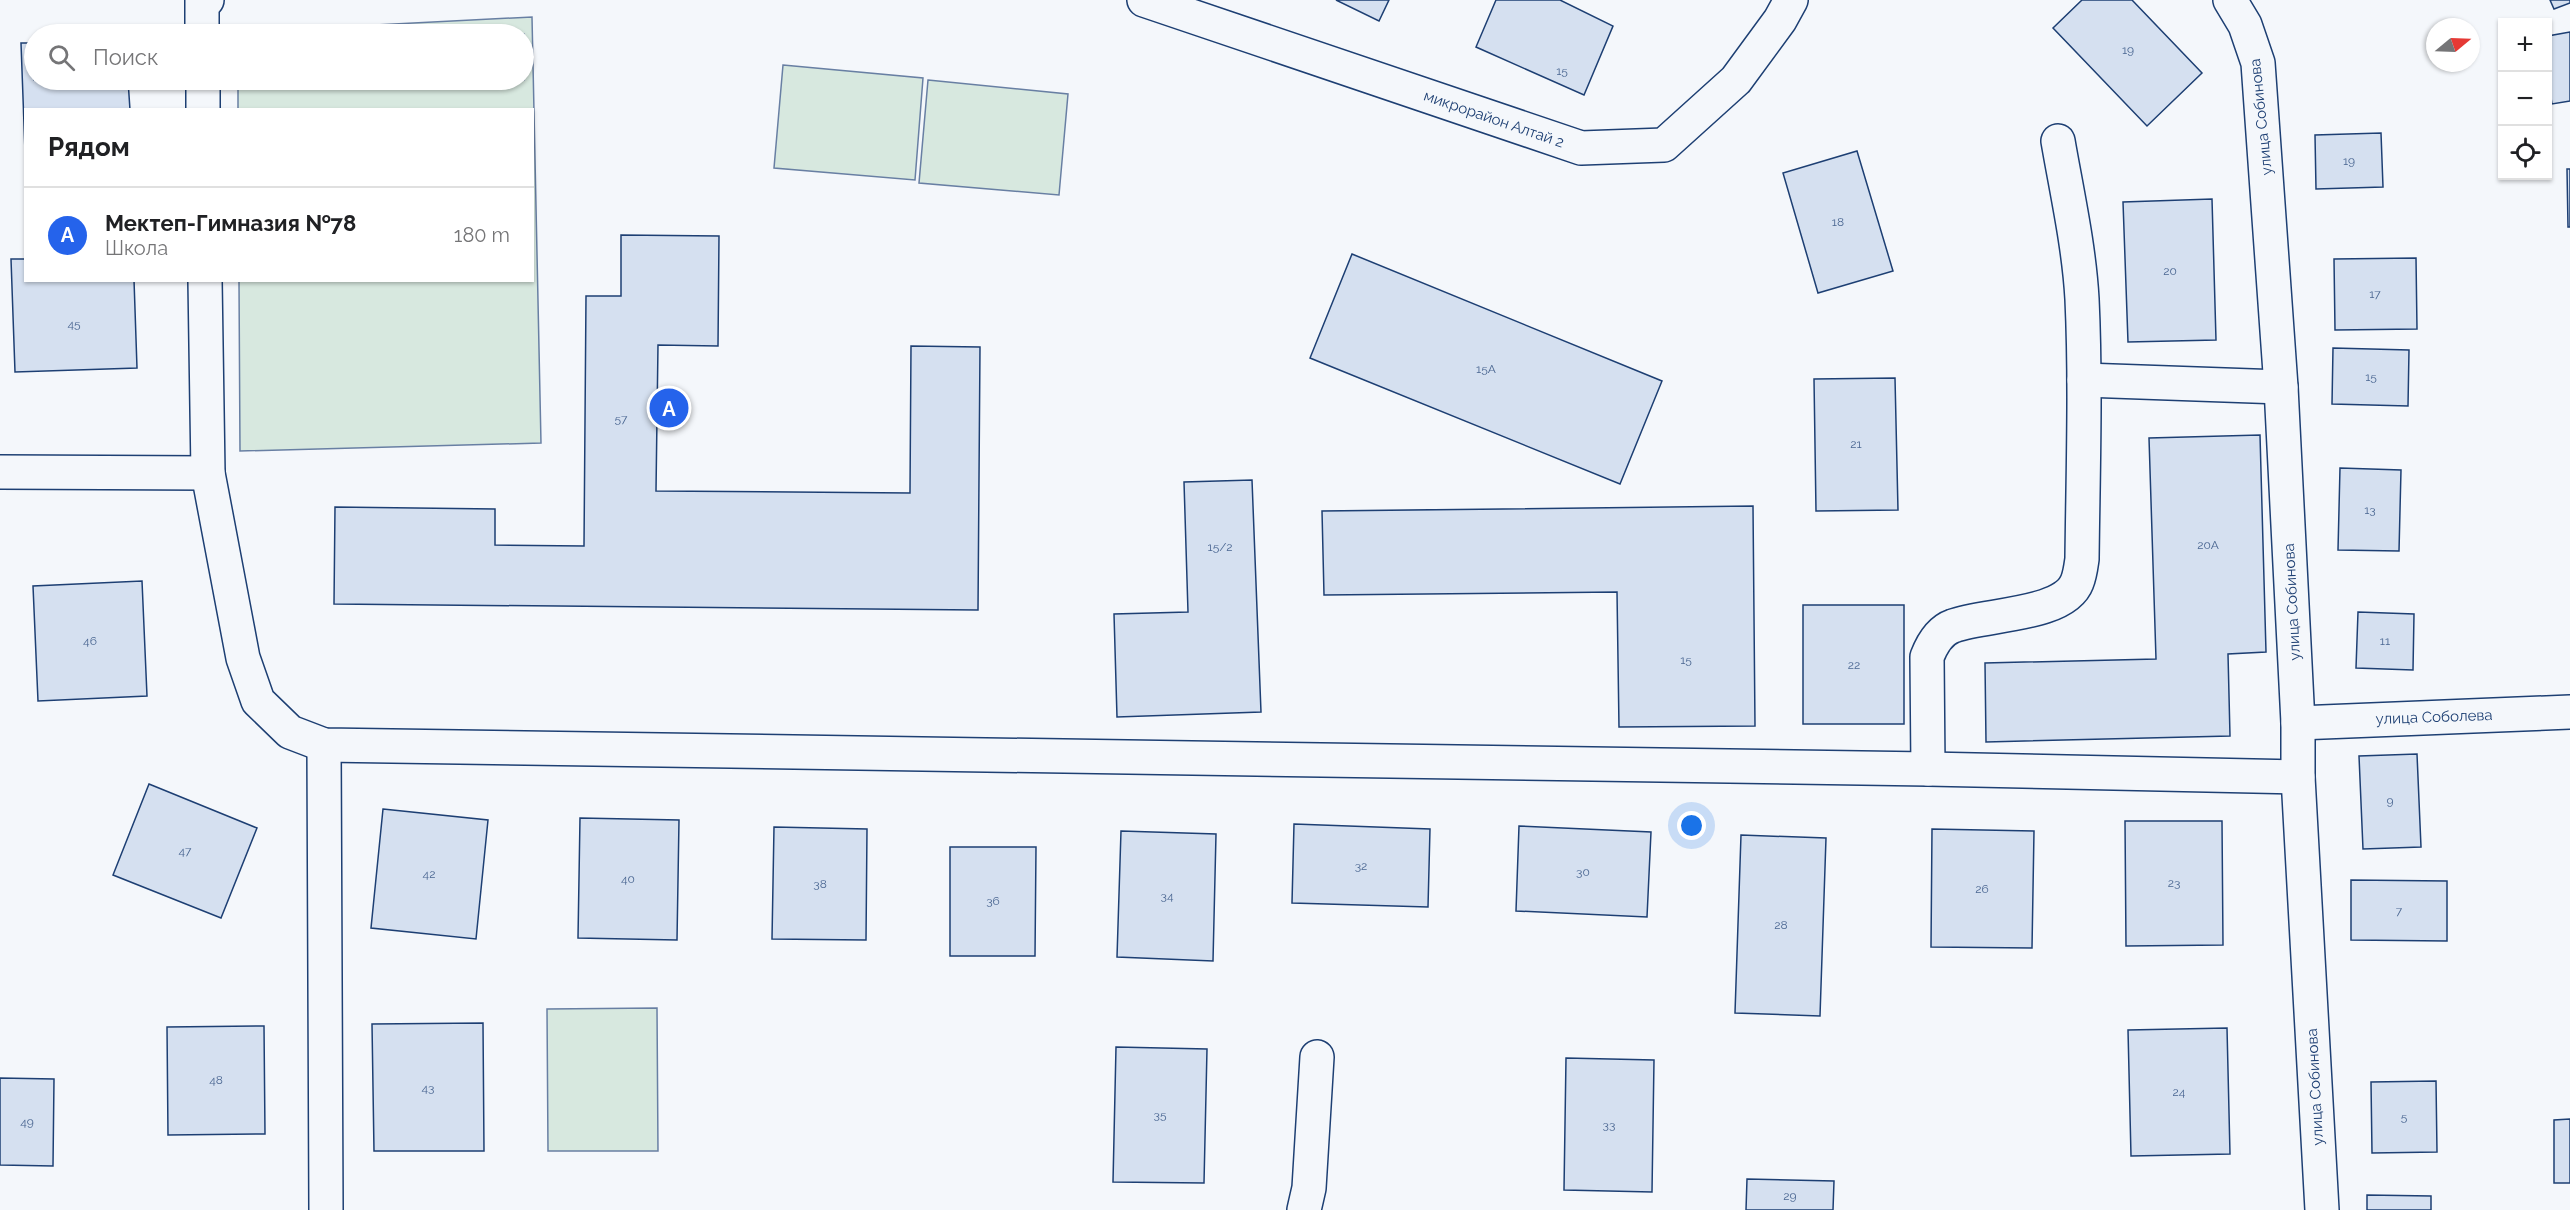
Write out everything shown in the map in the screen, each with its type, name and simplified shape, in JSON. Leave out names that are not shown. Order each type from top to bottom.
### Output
[{"type":"street","points":[[202,24],[202,0],[207,0]]},
{"type":"street","name":"микрорайон Алтай 2","points":[[1144,0],[1581,148],[1664,145],[1736,80],[1780,20],[1791,0]]},
{"type":"street","name":"улица Собинова","points":[[2230,0],[2245,25],[2258,63],[2282,387],[2298,723],[2298,777],[2322,1210]]},
{"type":"street","points":[[203,90],[203,108]]},
{"type":"street","points":[[1928,769],[1927,657],[1934,640],[1951,626],[2033,609],[2062,600],[2077,584],[2082,559],[2084,380],[2082,298],[2074,228],[2058,141]]},
{"type":"street","points":[[205,282],[208,473],[243,658],[258,701],[290,732],[324,746],[1928,769],[2298,777]]},
{"type":"street","points":[[2084,380],[2282,387]]},
{"type":"street","points":[[0,472],[208,473]]},
{"type":"street","name":"улица Соболева","points":[[2298,723],[2570,712]]},
{"type":"street","points":[[324,746],[326,1210]]},
{"type":"street","points":[[1304,1210],[1309,1188],[1317,1057]]},
{"type":"shaded area","points":[[532,17],[532,24],[394,24]]},
{"type":"shaded area","points":[[783,65],[923,78],[915,180],[774,168]]},
{"type":"shaded area","points":[[928,80],[1068,94],[1059,195],[919,183]]},
{"type":"shaded area","points":[[238,90],[534,90],[534,108],[238,108]]},
{"type":"shaded area","points":[[534,112],[541,443],[240,451],[239,282],[534,282]]},
{"type":"shaded area","points":[[657,1008],[658,1151],[548,1151],[547,1009]]},
{"type":"building","points":[[1336,0],[1389,0],[1379,21]]},
{"type":"building","points":[[1496,0],[1560,0],[1613,26],[1584,95],[1476,47]]},
{"type":"building","points":[[2082,0],[2132,0],[2202,73],[2147,126],[2053,28]]},
{"type":"building","points":[[2550,0],[2570,0],[2570,3],[2554,9]]},
{"type":"building","points":[[2570,32],[2570,101],[2552,104],[2552,72],[2552,35]]},
{"type":"building","points":[[21,43],[24,43],[24,90],[129,90],[130,108],[24,108],[24,125]]},
{"type":"building","points":[[2381,133],[2383,187],[2316,189],[2315,135]]},
{"type":"building","points":[[1857,151],[1893,271],[1818,293],[1783,173]]},
{"type":"building","points":[[2567,169],[2570,169],[2570,227],[2568,227]]},
{"type":"building","points":[[2212,199],[2216,340],[2128,342],[2123,202]]},
{"type":"building","points":[[621,235],[719,236],[718,346],[658,345],[656,491],[910,493],[911,346],[980,347],[978,610],[334,604],[335,507],[495,509],[495,545],[584,546],[586,296],[621,296]]},
{"type":"building","points":[[1352,254],[1662,381],[1620,484],[1310,358]]},
{"type":"building","points":[[2416,258],[2417,329],[2335,330],[2334,259]]},
{"type":"building","points":[[11,259],[24,259],[24,282],[134,282],[137,368],[15,372]]},
{"type":"building","points":[[2333,348],[2409,350],[2408,406],[2332,404]]},
{"type":"building","points":[[1895,378],[1898,510],[1816,511],[1814,379]]},
{"type":"building","points":[[2260,435],[2266,652],[2228,654],[2230,736],[1986,742],[1985,663],[2156,659],[2149,438]]},
{"type":"building","points":[[2340,468],[2401,470],[2399,551],[2338,550]]},
{"type":"building","points":[[1252,480],[1261,712],[1117,717],[1114,614],[1188,612],[1184,482]]},
{"type":"building","points":[[1753,506],[1755,726],[1619,727],[1617,592],[1324,595],[1322,511]]},
{"type":"building","points":[[142,581],[147,696],[38,701],[33,586]]},
{"type":"building","points":[[1803,605],[1904,605],[1904,724],[1803,724]]},
{"type":"building","points":[[2358,612],[2414,614],[2413,670],[2356,668]]},
{"type":"building","points":[[2417,754],[2421,847],[2363,849],[2359,756]]},
{"type":"building","points":[[149,784],[257,828],[221,918],[113,875]]},
{"type":"building","points":[[383,809],[488,820],[476,939],[371,928]]},
{"type":"building","points":[[580,818],[679,820],[677,940],[578,938]]},
{"type":"building","points":[[2125,821],[2222,821],[2223,945],[2126,946]]},
{"type":"building","points":[[1294,824],[1430,829],[1428,907],[1292,903]]},
{"type":"building","points":[[1519,826],[1651,832],[1647,917],[1516,911]]},
{"type":"building","points":[[774,827],[867,829],[866,940],[772,939]]},
{"type":"building","points":[[1932,829],[2034,831],[2032,948],[1931,947]]},
{"type":"building","points":[[1121,831],[1216,834],[1213,961],[1117,957]]},
{"type":"building","points":[[1741,835],[1826,838],[1820,1016],[1735,1013]]},
{"type":"building","points":[[950,847],[1036,847],[1035,956],[950,956]]},
{"type":"building","points":[[2351,880],[2447,881],[2447,941],[2351,940]]},
{"type":"building","points":[[483,1023],[484,1151],[374,1151],[372,1024]]},
{"type":"building","points":[[264,1026],[265,1134],[168,1135],[167,1027]]},
{"type":"building","points":[[2227,1028],[2230,1154],[2131,1156],[2128,1030]]},
{"type":"building","points":[[1116,1047],[1207,1049],[1204,1183],[1113,1182]]},
{"type":"building","points":[[1566,1058],[1654,1060],[1652,1192],[1564,1190]]},
{"type":"building","points":[[0,1078],[54,1079],[53,1166],[0,1165]]},
{"type":"building","points":[[2436,1081],[2437,1152],[2372,1153],[2371,1082]]},
{"type":"building","points":[[2570,1119],[2570,1183],[2554,1183],[2554,1120]]},
{"type":"building","points":[[1747,1179],[1834,1181],[1833,1210],[1746,1210]]},
{"type":"building","points":[[2367,1195],[2431,1196],[2431,1210],[2367,1210]]},
{"type":"place","name":"Мектеп-Гимназия №78","points":[[669,408]]}]
